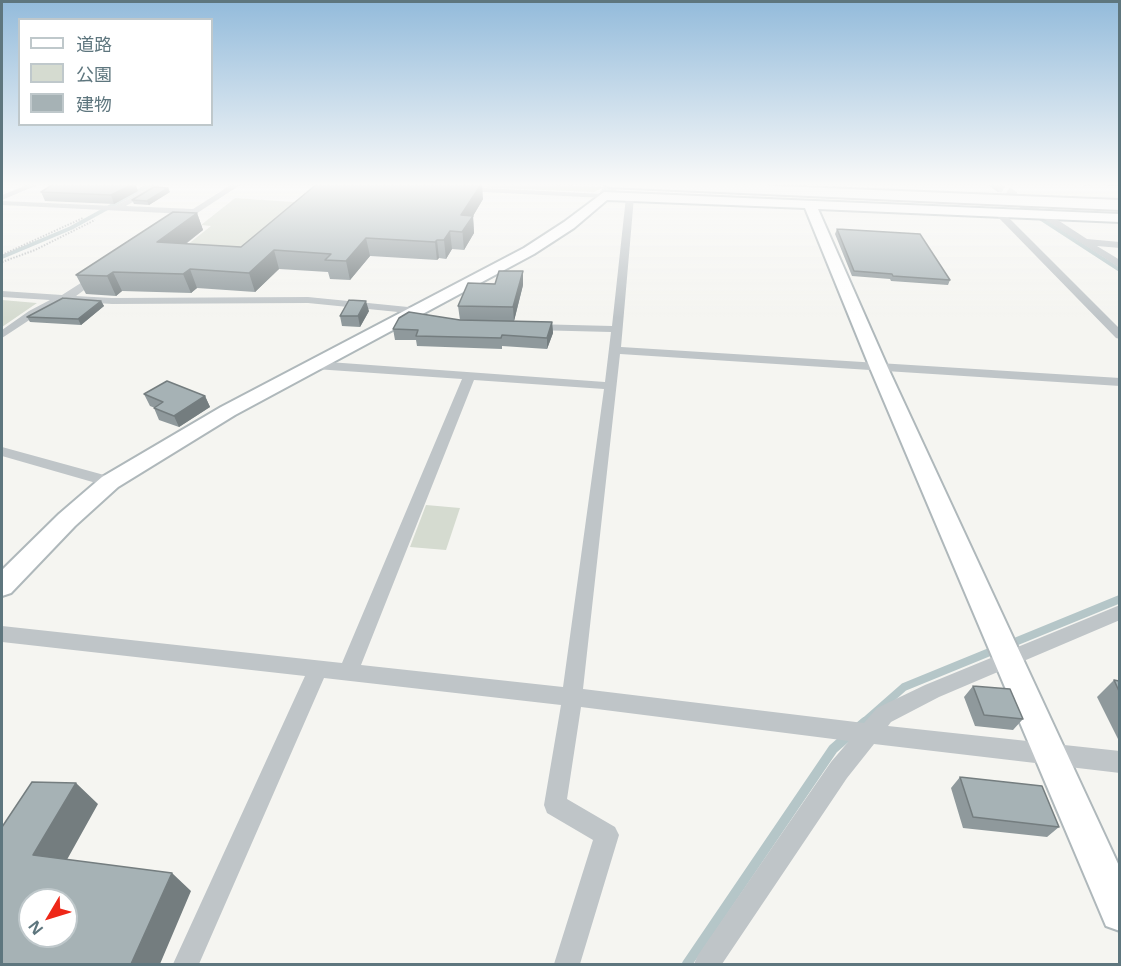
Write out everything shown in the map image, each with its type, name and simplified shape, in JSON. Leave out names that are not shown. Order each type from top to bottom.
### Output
[{"type":"street","points":[[165,231],[169,228]]},
{"type":"street","points":[[2,586],[110,482],[228,411],[315,364],[417,316],[564,228]]},
{"type":"street","points":[[567,964],[607,835],[555,805],[572,697],[611,386],[627,228]]},
{"type":"street","points":[[820,228],[879,368],[1119,912]]},
{"type":"street","points":[[1014,228],[1119,336]]},
{"type":"street","points":[[1063,228],[1119,265]]},
{"type":"street","points":[[1084,242],[1119,245]]},
{"type":"street","points":[[2,335],[57,299],[71,294],[109,268]]},
{"type":"street","points":[[2,294],[57,299],[308,300],[417,316]]},
{"type":"street","points":[[520,327],[616,329]]},
{"type":"street","points":[[614,350],[1119,382]]},
{"type":"street","points":[[315,364],[611,386]]},
{"type":"street","points":[[348,672],[469,376]]},
{"type":"street","points":[[2,452],[110,482]]},
{"type":"street","points":[[708,964],[839,770],[884,715],[932,691],[1004,649],[1119,612]]},
{"type":"street","points":[[2,634],[572,697],[1052,756],[1119,762]]},
{"type":"street","points":[[186,964],[318,669]]},
{"type":"path","points":[[2,255],[64,228]]},
{"type":"path","points":[[2,262],[62,238],[80,228]]},
{"type":"green space","points":[[208,228],[277,228],[242,257],[177,253]]},
{"type":"green space","points":[[2,300],[37,303],[2,327]]},
{"type":"green space","points":[[426,505],[460,508],[446,550],[410,547]]},
{"type":"building","points":[[148,228],[176,228],[157,242],[241,247],[264,228],[465,228],[462,232],[450,231],[444,240],[435,242],[366,238],[346,261],[325,260],[331,254],[274,250],[249,273],[190,269],[183,274],[113,272],[107,276],[76,275]]},
{"type":"building","points":[[837,229],[920,234],[950,280],[854,271]]},
{"type":"building","points":[[499,271],[523,271],[513,307],[458,306],[468,283],[495,284]]},
{"type":"building","points":[[63,298],[101,301],[78,319],[27,317]]},
{"type":"building","points":[[349,300],[366,301],[358,316],[340,316]]},
{"type":"building","points":[[409,312],[460,320],[552,322],[547,338],[502,335],[501,338],[416,336],[418,330],[393,329],[399,318]]},
{"type":"building","points":[[167,381],[205,396],[174,416],[154,408],[163,402],[144,394]]},
{"type":"building","points":[[1114,680],[1119,681],[1119,691]]},
{"type":"building","points":[[973,686],[1010,689],[1023,719],[984,715]]},
{"type":"building","points":[[960,777],[1042,786],[1059,827],[973,817]]},
{"type":"building","points":[[32,782],[76,783],[33,855],[172,873],[131,964],[2,964],[2,827]]},
{"type":"waterway","points":[[2,257],[71,228]]},
{"type":"waterway","points":[[1056,228],[1120,270]]},
{"type":"waterway","points":[[1010,644],[1120,599]]},
{"type":"waterway","points":[[863,723],[904,687],[997,649]]},
{"type":"waterway","points":[[859,727],[865,722]]},
{"type":"waterway","points":[[687,964],[833,749],[849,735]]}]
